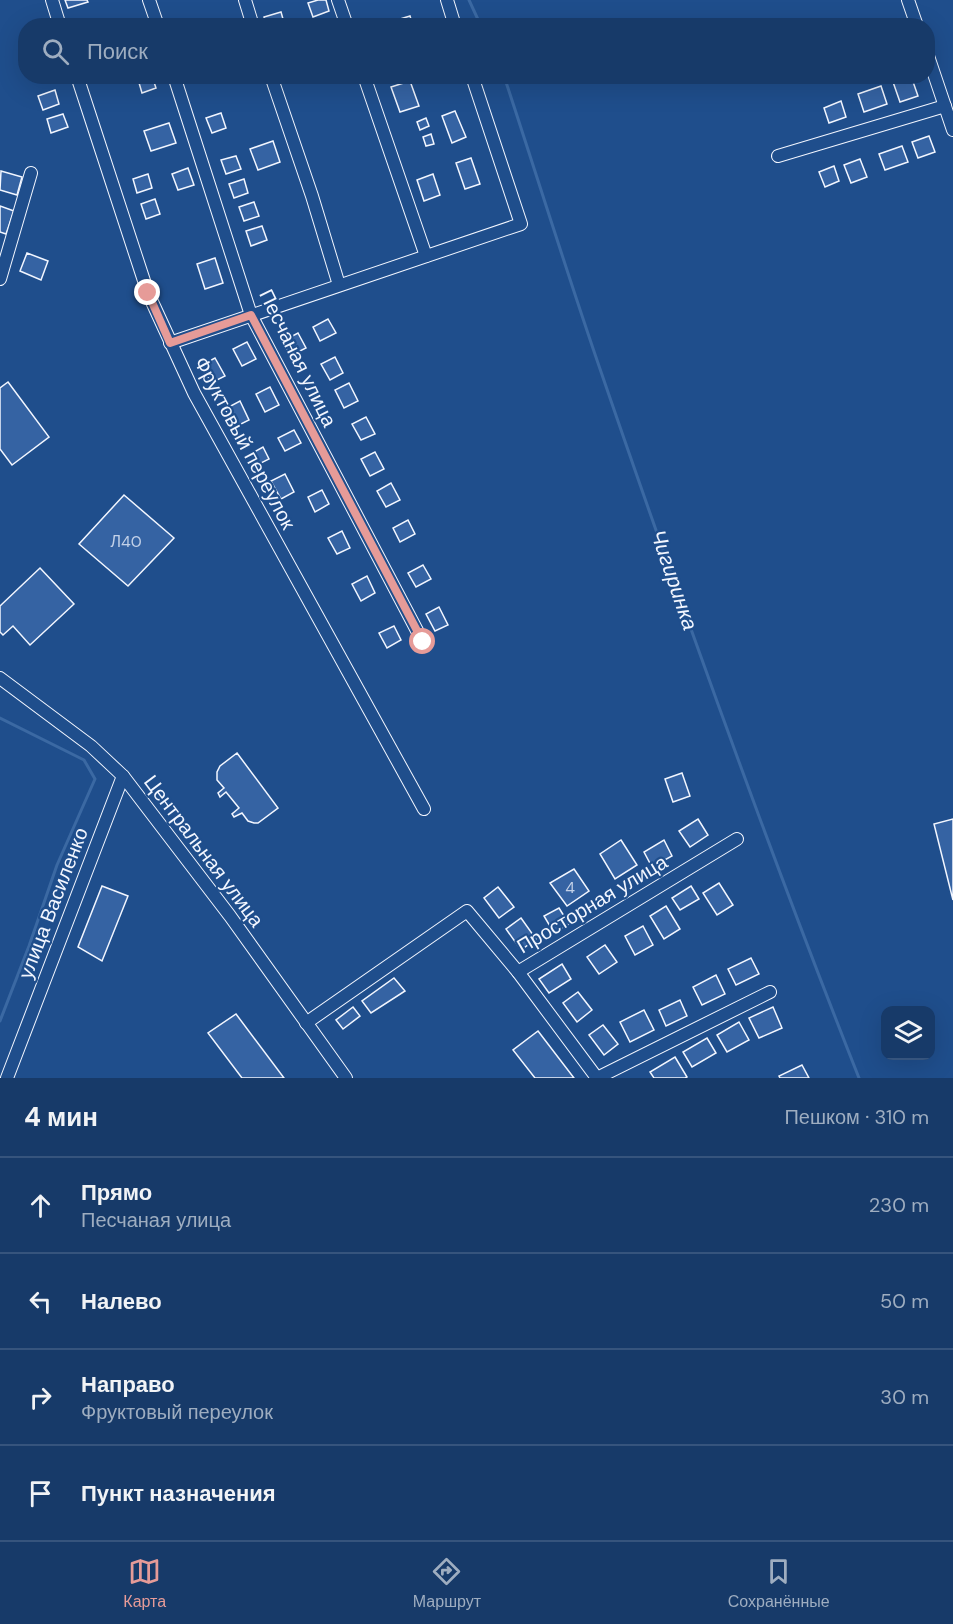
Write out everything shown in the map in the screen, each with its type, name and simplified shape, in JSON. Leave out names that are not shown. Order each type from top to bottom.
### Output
[{"type":"street","points":[[52,0],[58,18]]},
{"type":"street","points":[[149,0],[155,18]]},
{"type":"street","points":[[245,0],[251,18]]},
{"type":"street","points":[[338,0],[344,18]]},
{"type":"street","points":[[447,0],[453,18]]},
{"type":"street","points":[[908,0],[914,18]]},
{"type":"street","points":[[935,78],[953,130]]},
{"type":"street","name":"Фруктовый переулок","points":[[80,84],[148,293],[170,343],[194,393],[424,809]]},
{"type":"street","name":"Песчаная улица","points":[[177,84],[251,315],[423,642]]},
{"type":"street","points":[[274,84],[312,196],[339,285]]},
{"type":"street","points":[[367,84],[426,256]]},
{"type":"street","points":[[170,343],[521,224],[475,84]]},
{"type":"street","points":[[778,156],[945,106]]},
{"type":"street","points":[[0,279],[31,173]]},
{"type":"street","name":"Центральная улица","points":[[0,678],[91,746],[123,776],[230,916],[346,1078]]},
{"type":"street","name":"улица Василенко","points":[[7,1078],[123,776]]},
{"type":"street","name":"Просторная улица","points":[[306,1023],[467,911],[518,972],[737,839]]},
{"type":"street","points":[[518,972],[597,1078],[770,993]]},
{"type":"building","points":[[65,0],[87,0],[88,2],[68,8]]},
{"type":"building","points":[[326,0],[329,11],[313,17],[308,3]]},
{"type":"building","points":[[281,12],[283,18],[264,18]]},
{"type":"building","points":[[139,84],[155,84],[156,88],[142,93]]},
{"type":"building","points":[[411,84],[419,106],[400,112],[391,87]]},
{"type":"building","points":[[894,84],[914,84],[918,96],[900,102]]},
{"type":"building","points":[[881,86],[887,104],[864,112],[858,94]]},
{"type":"building","points":[[55,90],[59,104],[43,110],[38,96]]},
{"type":"building","points":[[841,101],[846,117],[829,123],[824,108]]},
{"type":"building","points":[[455,111],[466,137],[452,143],[442,116]]},
{"type":"building","points":[[221,113],[226,128],[212,133],[206,118]]},
{"type":"building","points":[[63,114],[68,127],[51,133],[47,119]]},
{"type":"building","points":[[426,118],[429,126],[420,130],[417,122]]},
{"type":"building","points":[[169,123],[176,143],[151,151],[144,131]]},
{"type":"building","points":[[431,134],[434,144],[426,146],[423,137]]},
{"type":"building","points":[[929,136],[935,152],[918,158],[912,142]]},
{"type":"building","points":[[273,141],[280,162],[258,170],[250,149]]},
{"type":"building","points":[[902,146],[908,162],[885,170],[879,154]]},
{"type":"building","points":[[236,156],[241,169],[226,174],[221,160]]},
{"type":"building","points":[[471,158],[480,184],[465,189],[456,163]]},
{"type":"building","points":[[860,159],[867,177],[851,183],[844,165]]},
{"type":"building","points":[[834,166],[839,181],[825,187],[819,172]]},
{"type":"building","points":[[188,168],[194,185],[178,190],[172,174]]},
{"type":"building","points":[[1,171],[22,177],[17,195],[0,190]]},
{"type":"building","points":[[148,174],[152,188],[137,193],[133,179]]},
{"type":"building","points":[[433,174],[440,195],[424,201],[417,180]]},
{"type":"building","points":[[244,179],[248,193],[234,198],[229,184]]},
{"type":"building","points":[[155,199],[160,214],[146,219],[141,204]]},
{"type":"building","points":[[254,202],[259,216],[244,221],[239,207]]},
{"type":"building","points":[[0,206],[14,211],[6,234],[0,232]]},
{"type":"building","points":[[262,226],[267,240],[251,246],[246,231]]},
{"type":"building","points":[[27,253],[48,261],[41,280],[20,271]]},
{"type":"building","points":[[215,258],[223,283],[205,289],[197,264]]},
{"type":"building","points":[[328,319],[336,333],[320,341],[313,327]]},
{"type":"building","points":[[298,333],[306,348],[290,356],[283,341]]},
{"type":"building","points":[[247,342],[256,359],[242,366],[233,349]]},
{"type":"building","points":[[335,357],[343,373],[330,380],[321,364]]},
{"type":"building","points":[[215,358],[225,376],[211,383],[202,365]]},
{"type":"building","points":[[8,382],[49,437],[12,465],[0,449],[0,388]]},
{"type":"building","points":[[349,383],[358,401],[344,408],[335,390]]},
{"type":"building","points":[[270,387],[279,405],[265,412],[256,394]]},
{"type":"building","points":[[240,401],[249,420],[235,427],[225,409]]},
{"type":"building","points":[[366,417],[375,434],[361,440],[352,424]]},
{"type":"building","points":[[294,430],[301,443],[285,451],[278,438]]},
{"type":"building","points":[[263,447],[269,459],[253,467],[247,456]]},
{"type":"building","points":[[375,452],[384,469],[370,476],[361,459]]},
{"type":"building","points":[[285,474],[294,492],[281,499],[271,481]]},
{"type":"building","points":[[391,483],[400,500],[386,507],[377,491]]},
{"type":"building","points":[[322,490],[329,504],[315,512],[308,497]]},
{"type":"building","points":[[124,495],[174,538],[128,586],[79,544]]},
{"type":"building","points":[[408,520],[415,534],[400,542],[393,528]]},
{"type":"building","points":[[342,531],[350,548],[337,554],[328,538]]},
{"type":"building","points":[[423,565],[431,579],[416,587],[408,573]]},
{"type":"building","points":[[40,568],[74,604],[30,645],[13,626],[3,635],[0,632],[0,606]]},
{"type":"building","points":[[367,576],[375,593],[361,601],[352,584]]},
{"type":"building","points":[[439,607],[448,625],[435,631],[426,614]]},
{"type":"building","points":[[394,626],[401,640],[387,648],[379,633]]},
{"type":"building","points":[[237,753],[278,808],[258,823],[248,821],[242,813],[234,817],[232,814],[239,808],[226,792],[220,797],[218,793],[224,788],[217,780],[217,772],[220,766]]},
{"type":"building","points":[[682,773],[690,796],[673,802],[665,779]]},
{"type":"building","points":[[698,819],[708,835],[690,847],[679,831]]},
{"type":"building","points":[[953,819],[953,900],[934,824]]},
{"type":"building","points":[[621,840],[637,865],[615,879],[600,854]]},
{"type":"building","points":[[664,840],[672,856],[652,867],[644,852]]},
{"type":"building","points":[[574,869],[589,891],[567,906],[550,883]]},
{"type":"building","points":[[719,883],[733,905],[717,915],[703,893]]},
{"type":"building","points":[[102,886],[128,896],[102,961],[78,947]]},
{"type":"building","points":[[691,886],[699,899],[680,910],[672,898]]},
{"type":"building","points":[[498,887],[514,907],[499,918],[484,898]]},
{"type":"building","points":[[666,906],[680,929],[664,939],[650,916]]},
{"type":"building","points":[[559,908],[569,924],[554,933],[544,916]]},
{"type":"building","points":[[521,918],[536,939],[521,950],[506,929]]},
{"type":"building","points":[[643,926],[653,945],[635,955],[625,936]]},
{"type":"building","points":[[605,945],[617,962],[599,974],[587,957]]},
{"type":"building","points":[[751,958],[759,974],[736,985],[728,969]]},
{"type":"building","points":[[562,964],[571,979],[549,993],[539,979]]},
{"type":"building","points":[[716,975],[725,994],[702,1005],[693,987]]},
{"type":"building","points":[[394,978],[405,991],[371,1013],[362,1001]]},
{"type":"building","points":[[578,992],[592,1010],[577,1022],[563,1003]]},
{"type":"building","points":[[680,1000],[687,1016],[666,1026],[659,1010]]},
{"type":"building","points":[[353,1007],[360,1016],[343,1029],[336,1020]]},
{"type":"building","points":[[773,1007],[782,1028],[759,1038],[749,1018]]},
{"type":"building","points":[[644,1010],[654,1030],[630,1042],[620,1022]]},
{"type":"building","points":[[236,1014],[284,1078],[242,1078],[208,1033]]},
{"type":"building","points":[[739,1022],[749,1040],[727,1052],[717,1035]]},
{"type":"building","points":[[603,1025],[618,1044],[604,1055],[589,1035]]},
{"type":"building","points":[[538,1031],[574,1078],[535,1078],[513,1050]]},
{"type":"building","points":[[707,1038],[716,1053],[692,1067],[683,1052]]},
{"type":"building","points":[[675,1057],[687,1077],[654,1078],[650,1072]]},
{"type":"building","points":[[802,1065],[809,1078],[780,1078],[779,1076]]},
{"type":"waterway","name":"Чигиринка","points":[[469,0],[477,18]]},
{"type":"waterway","name":"Чигиринка","points":[[507,84],[587,330],[693,634],[757,812],[859,1078]]},
{"type":"waterway","points":[[0,718],[84,760],[95,779],[57,865],[0,1021]]},
{"type":"route","points":[[148,293],[170,343],[251,315],[423,642]]}]
